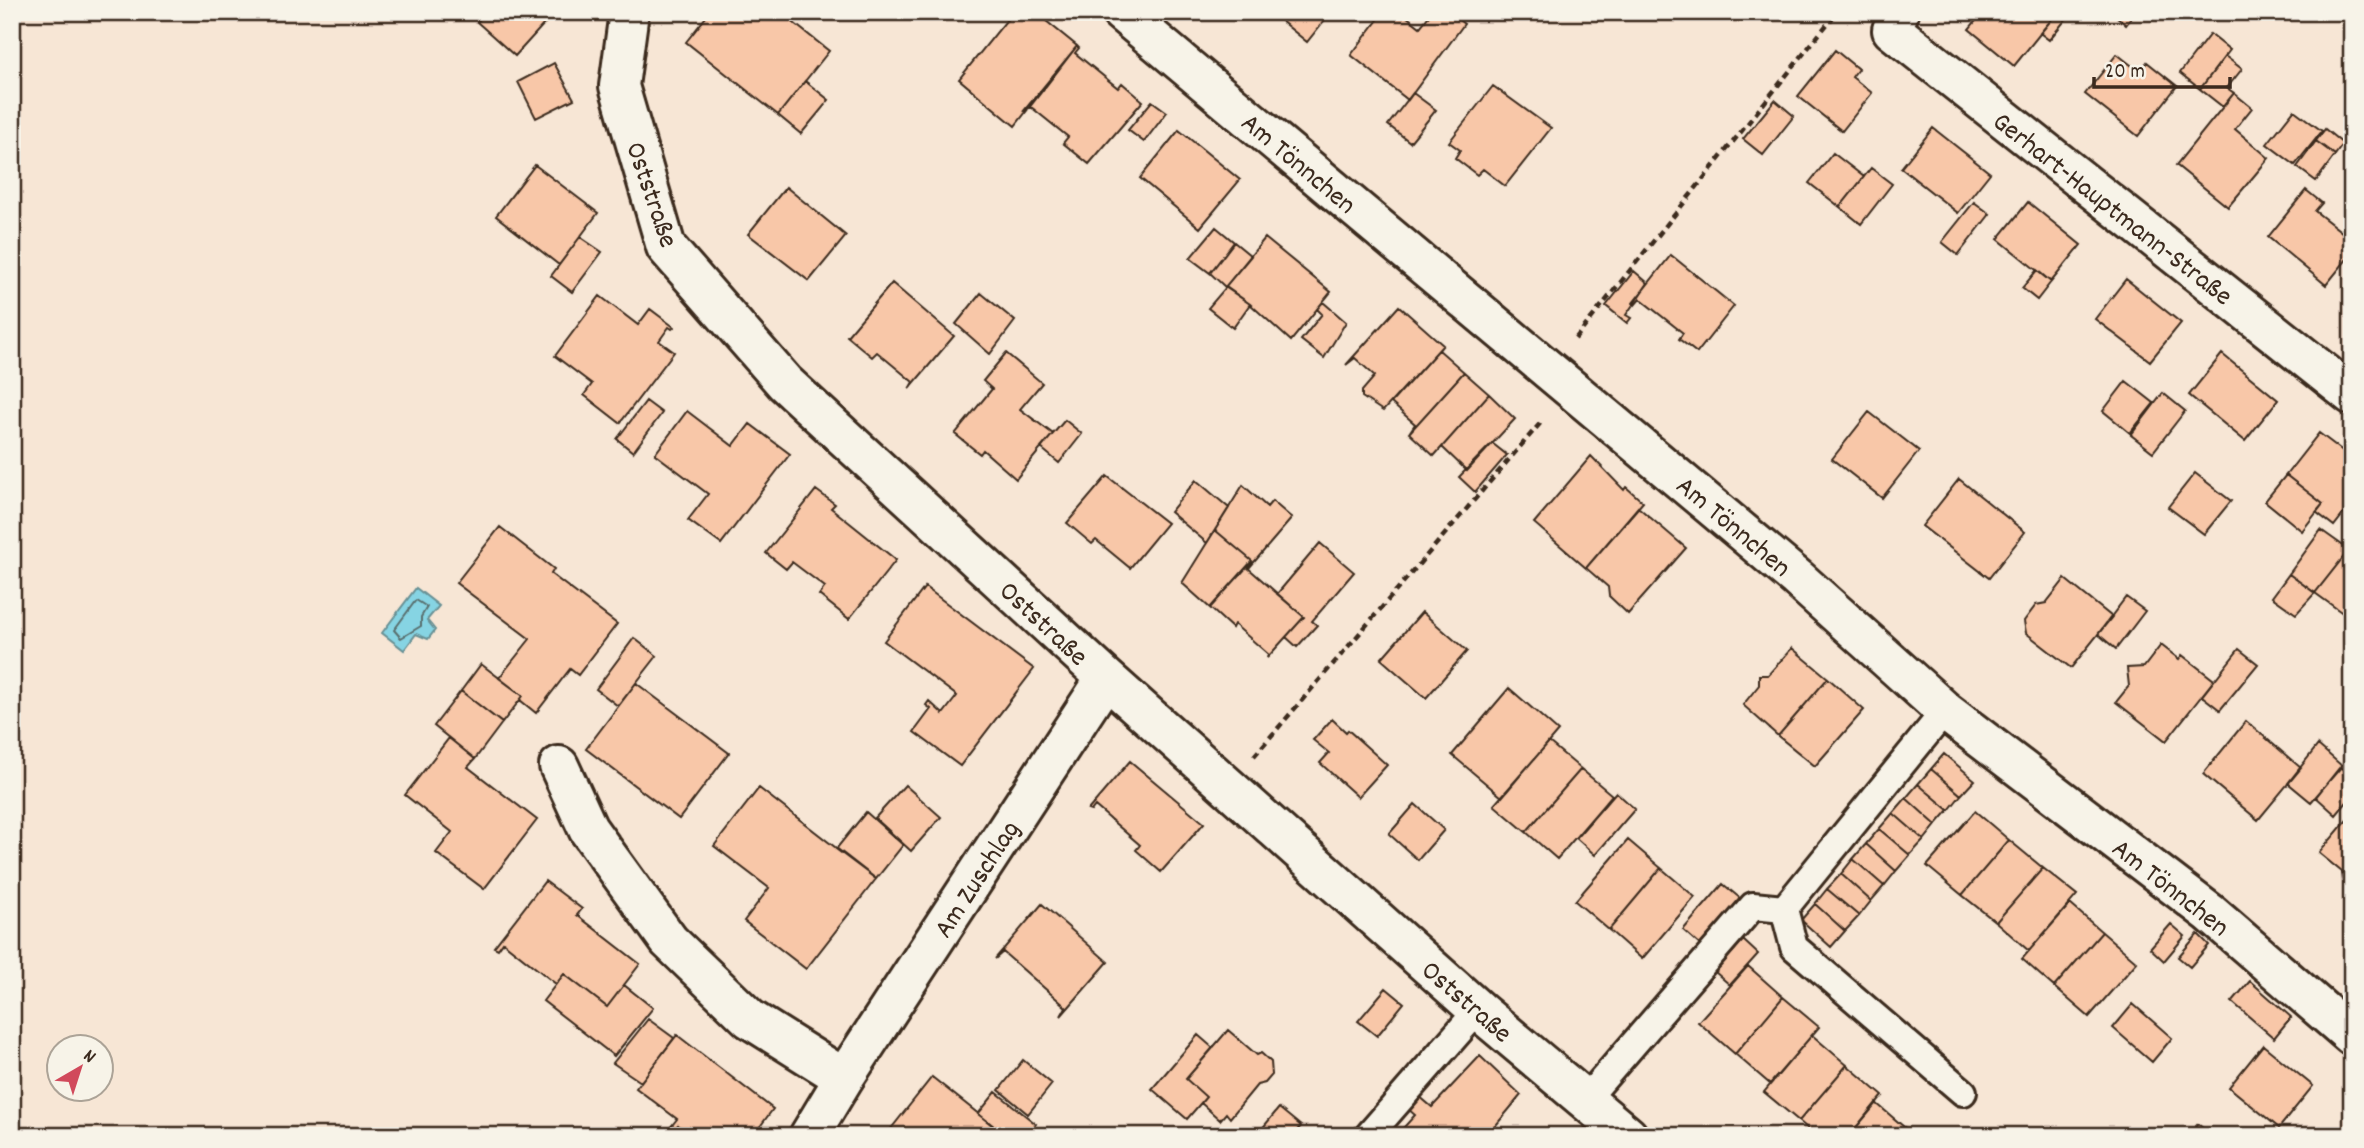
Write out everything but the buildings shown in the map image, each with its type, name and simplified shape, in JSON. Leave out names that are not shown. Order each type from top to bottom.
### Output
[{"type":"street","name":"Oststraße","points":[[629,12],[619,86],[666,247],[785,383],[1106,678],[1478,1010],[1628,1136]]},
{"type":"street","name":"Am Tönnchen","points":[[1121,12],[1797,578],[1945,711],[2210,913],[2352,1036]]},
{"type":"street","name":"Gerhart-Hauptmann-Straße","points":[[1899,12],[1892,30],[2352,395]]},
{"type":"street","name":"Am Zuschlag","points":[[809,1136],[1106,678]]},
{"type":"street","points":[[559,766],[589,829],[669,941],[750,1019],[844,1079]]},
{"type":"lane","points":[[1784,909],[1945,711]]},
{"type":"lane","points":[[1585,1100],[1753,906],[1784,909]]},
{"type":"lane","points":[[1784,909],[1794,947],[1963,1092]]},
{"type":"lane","points":[[1367,1136],[1478,1010]]},
{"type":"water","points":[[416,588],[439,606],[427,620],[435,630],[428,639],[416,634],[404,650],[382,633]]}]
